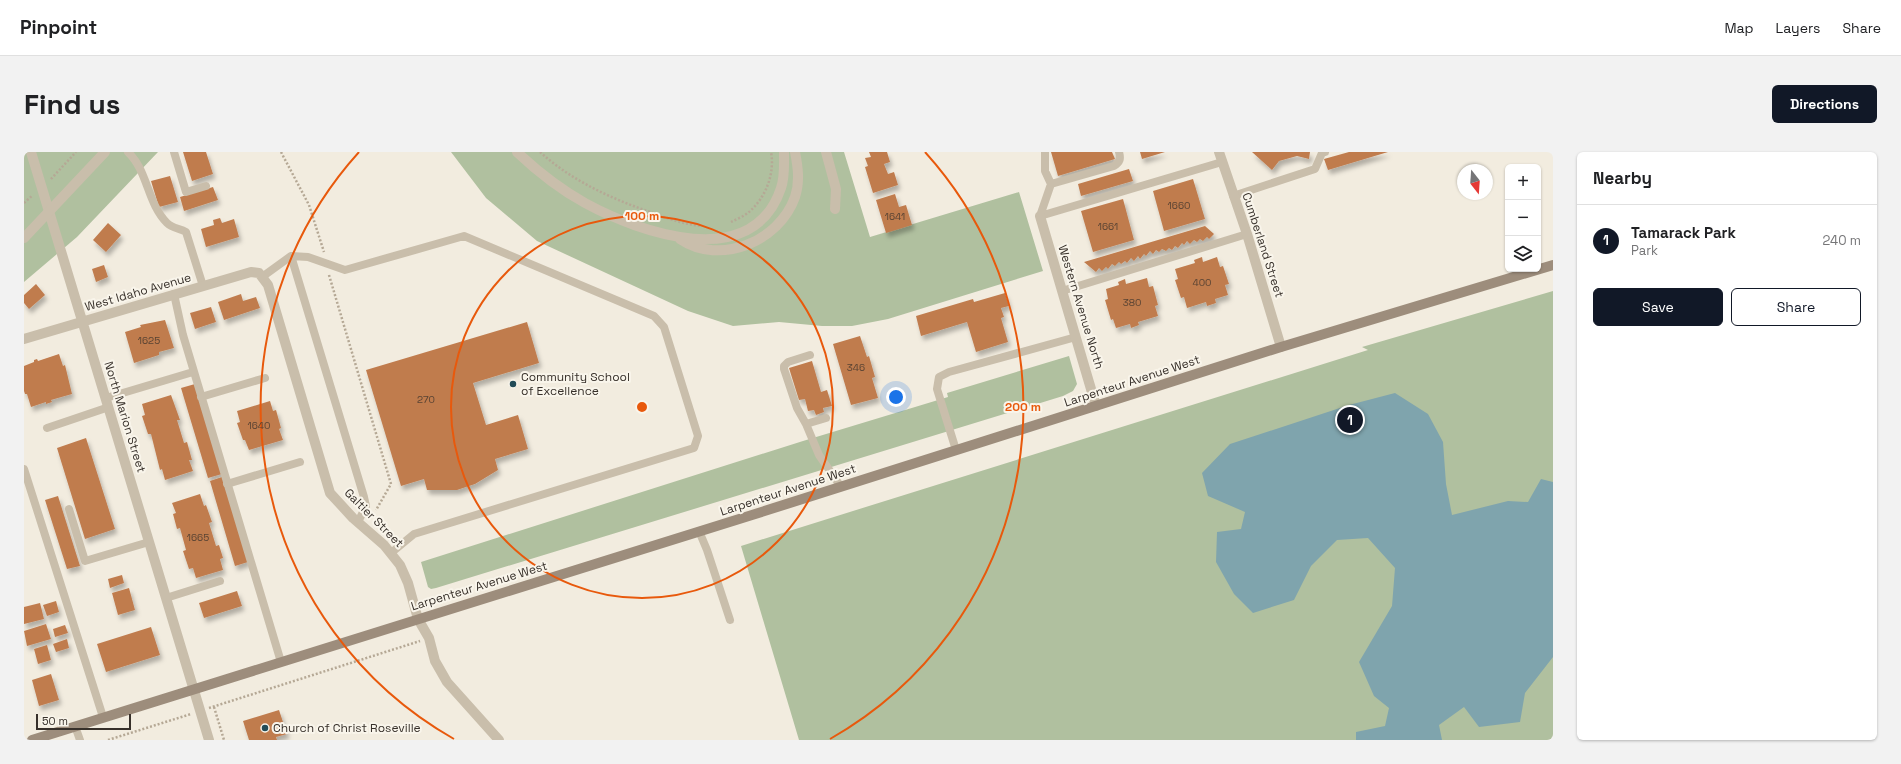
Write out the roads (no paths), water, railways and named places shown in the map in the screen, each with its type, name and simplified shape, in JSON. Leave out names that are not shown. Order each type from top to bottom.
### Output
[{"type":"main road","name":"Larpenteur Avenue West","points":[[32,740],[841,487],[1281,347],[1553,266]]},
{"type":"street","name":"North Marion Street","points":[[31,152],[209,740]]},
{"type":"street","points":[[24,238],[106,152]]},
{"type":"street","points":[[517,152],[557,186],[586,203],[630,222],[678,238],[689,245],[709,250],[735,249],[760,240],[781,220],[795,198],[799,180],[796,152]]},
{"type":"street","points":[[678,238],[715,240],[731,237],[751,227],[765,216],[781,188],[784,174],[784,152]]},
{"type":"street","points":[[826,152],[836,188],[835,209]]},
{"type":"street","name":"Cumberland Street","points":[[1221,157],[1247,234],[1281,347]]},
{"type":"street","name":"Western Avenue North","points":[[1040,216],[1096,406]]},
{"type":"street","name":"West Idaho Avenue","points":[[24,339],[251,272],[261,275]]},
{"type":"street","name":"Galtier Street","points":[[261,275],[268,285],[330,493],[391,553],[400,565],[408,583],[418,619],[429,638],[435,661],[447,682],[499,740]]},
{"type":"lane","points":[[128,152],[136,159],[140,166],[157,211],[167,224],[175,229],[186,232],[203,286]]},
{"type":"lane","points":[[174,152],[186,192],[206,186]]},
{"type":"lane","points":[[1040,216],[1051,184],[1045,171],[1045,152]]},
{"type":"lane","points":[[1051,184],[1114,166],[1121,158],[1119,152]]},
{"type":"lane","points":[[1233,196],[1315,169],[1322,153],[1325,152]]},
{"type":"lane","points":[[1040,216],[1221,157]]},
{"type":"lane","points":[[1062,291],[1247,234]]},
{"type":"lane","points":[[261,275],[291,256],[308,257],[345,270],[464,236],[654,316],[664,327],[698,436],[694,448],[414,534],[391,553]]},
{"type":"lane","points":[[291,256],[364,497],[366,506],[358,522]]},
{"type":"lane","points":[[174,294],[183,335],[201,398],[281,662]]},
{"type":"lane","points":[[956,450],[937,389],[939,377],[968,367],[1076,337]]},
{"type":"lane","points":[[810,355],[788,362],[784,366],[796,408],[806,424],[819,455],[841,487]]},
{"type":"lane","points":[[47,428],[107,402],[194,372]]},
{"type":"lane","points":[[201,398],[265,378]]},
{"type":"lane","points":[[806,424],[826,418]]},
{"type":"lane","points":[[227,484],[300,462]]},
{"type":"lane","points":[[24,469],[103,717]]},
{"type":"lane","points":[[69,509],[85,561],[149,542]]},
{"type":"lane","points":[[699,531],[730,620]]},
{"type":"lane","points":[[166,598],[220,581]]},
{"type":"lane","points":[[75,726],[80,740]]},
{"type":"water","points":[[1395,393],[1428,414],[1443,442],[1446,484],[1452,515],[1508,501],[1528,502],[1541,479],[1553,482],[1553,657],[1525,693],[1520,722],[1479,727],[1464,707],[1439,725],[1442,740],[1356,740],[1356,732],[1385,726],[1389,708],[1374,696],[1359,662],[1392,606],[1395,568],[1368,538],[1337,540],[1311,566],[1294,600],[1253,613],[1234,594],[1216,562],[1217,532],[1241,529],[1245,512],[1208,496],[1202,473],[1230,444],[1349,405]]},
{"type":"place","name":"Community School of Excellence","points":[[513,384]]},
{"type":"place","name":"Tamarack Park","points":[[1350,420]]},
{"type":"place","name":"Church of Christ Roseville","points":[[265,728]]}]
